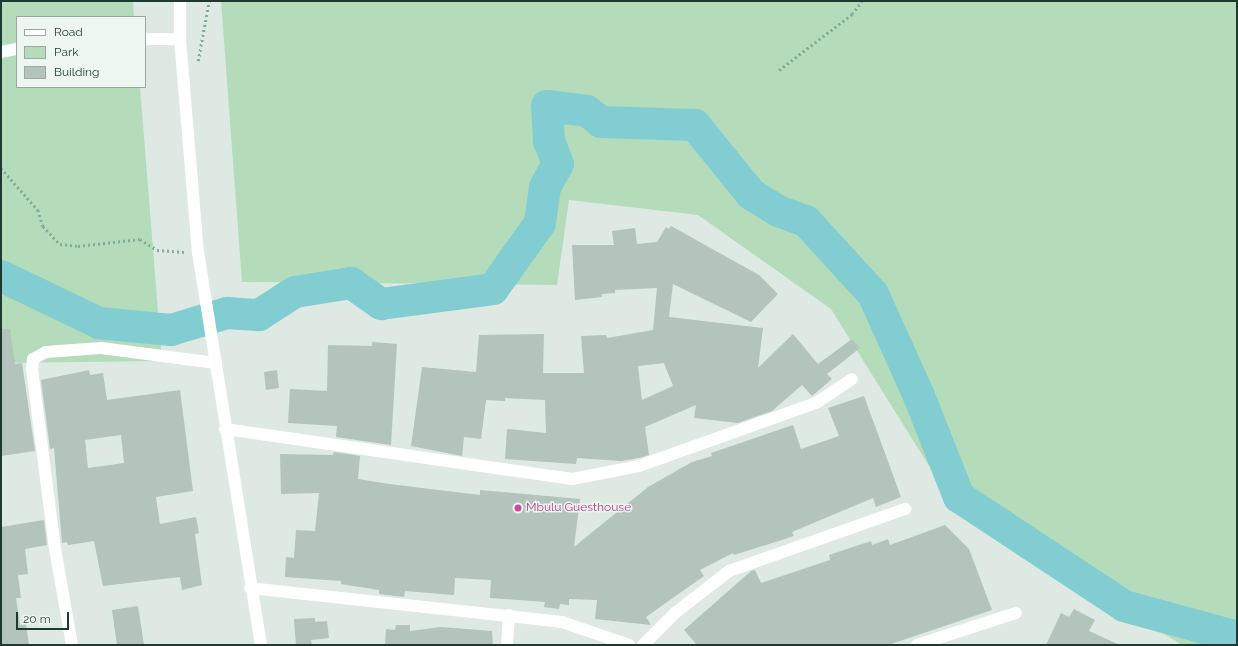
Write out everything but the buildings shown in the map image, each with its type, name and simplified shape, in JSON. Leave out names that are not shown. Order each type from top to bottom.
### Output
[{"type":"street","points":[[180,1],[180,39],[198,252],[250,588],[261,645]]},
{"type":"street","points":[[146,39],[180,39]]},
{"type":"street","points":[[1,52],[16,50]]},
{"type":"street","points":[[72,645],[54,541],[32,370],[33,359],[46,352],[101,348],[216,363]]},
{"type":"street","points":[[225,429],[572,478],[639,466],[816,403],[852,379]]},
{"type":"street","points":[[643,645],[675,613],[729,571],[905,509]]},
{"type":"street","points":[[250,588],[323,598],[509,615],[562,622],[629,645]]},
{"type":"street","points":[[916,645],[1016,613]]},
{"type":"street","points":[[506,645],[509,615]]},
{"type":"path","points":[[197,66],[209,1]]},
{"type":"path","points":[[779,70],[852,14],[862,1]]},
{"type":"path","points":[[1,168],[38,210],[43,226],[60,244],[78,246],[140,239],[157,250],[198,252]]},
{"type":"green space","points":[[1,1],[133,1],[134,16],[16,16],[16,88],[140,88],[162,361],[1,363]]},
{"type":"green space","points":[[221,1],[1237,1],[1237,645],[1182,645],[951,501],[831,309],[698,215],[569,200],[557,285],[242,282]]},
{"type":"waterway","points":[[1,276],[99,323],[171,330],[227,313],[259,315],[295,292],[351,283],[381,304],[493,289],[540,223],[545,187],[558,164],[549,141],[547,106],[587,111],[601,122],[695,125],[751,194],[778,211],[806,221],[873,294],[919,396],[959,497],[1124,606],[1237,637]]},
{"type":"place","name":"Mbulu Guesthouse","points":[[518,508]]}]
